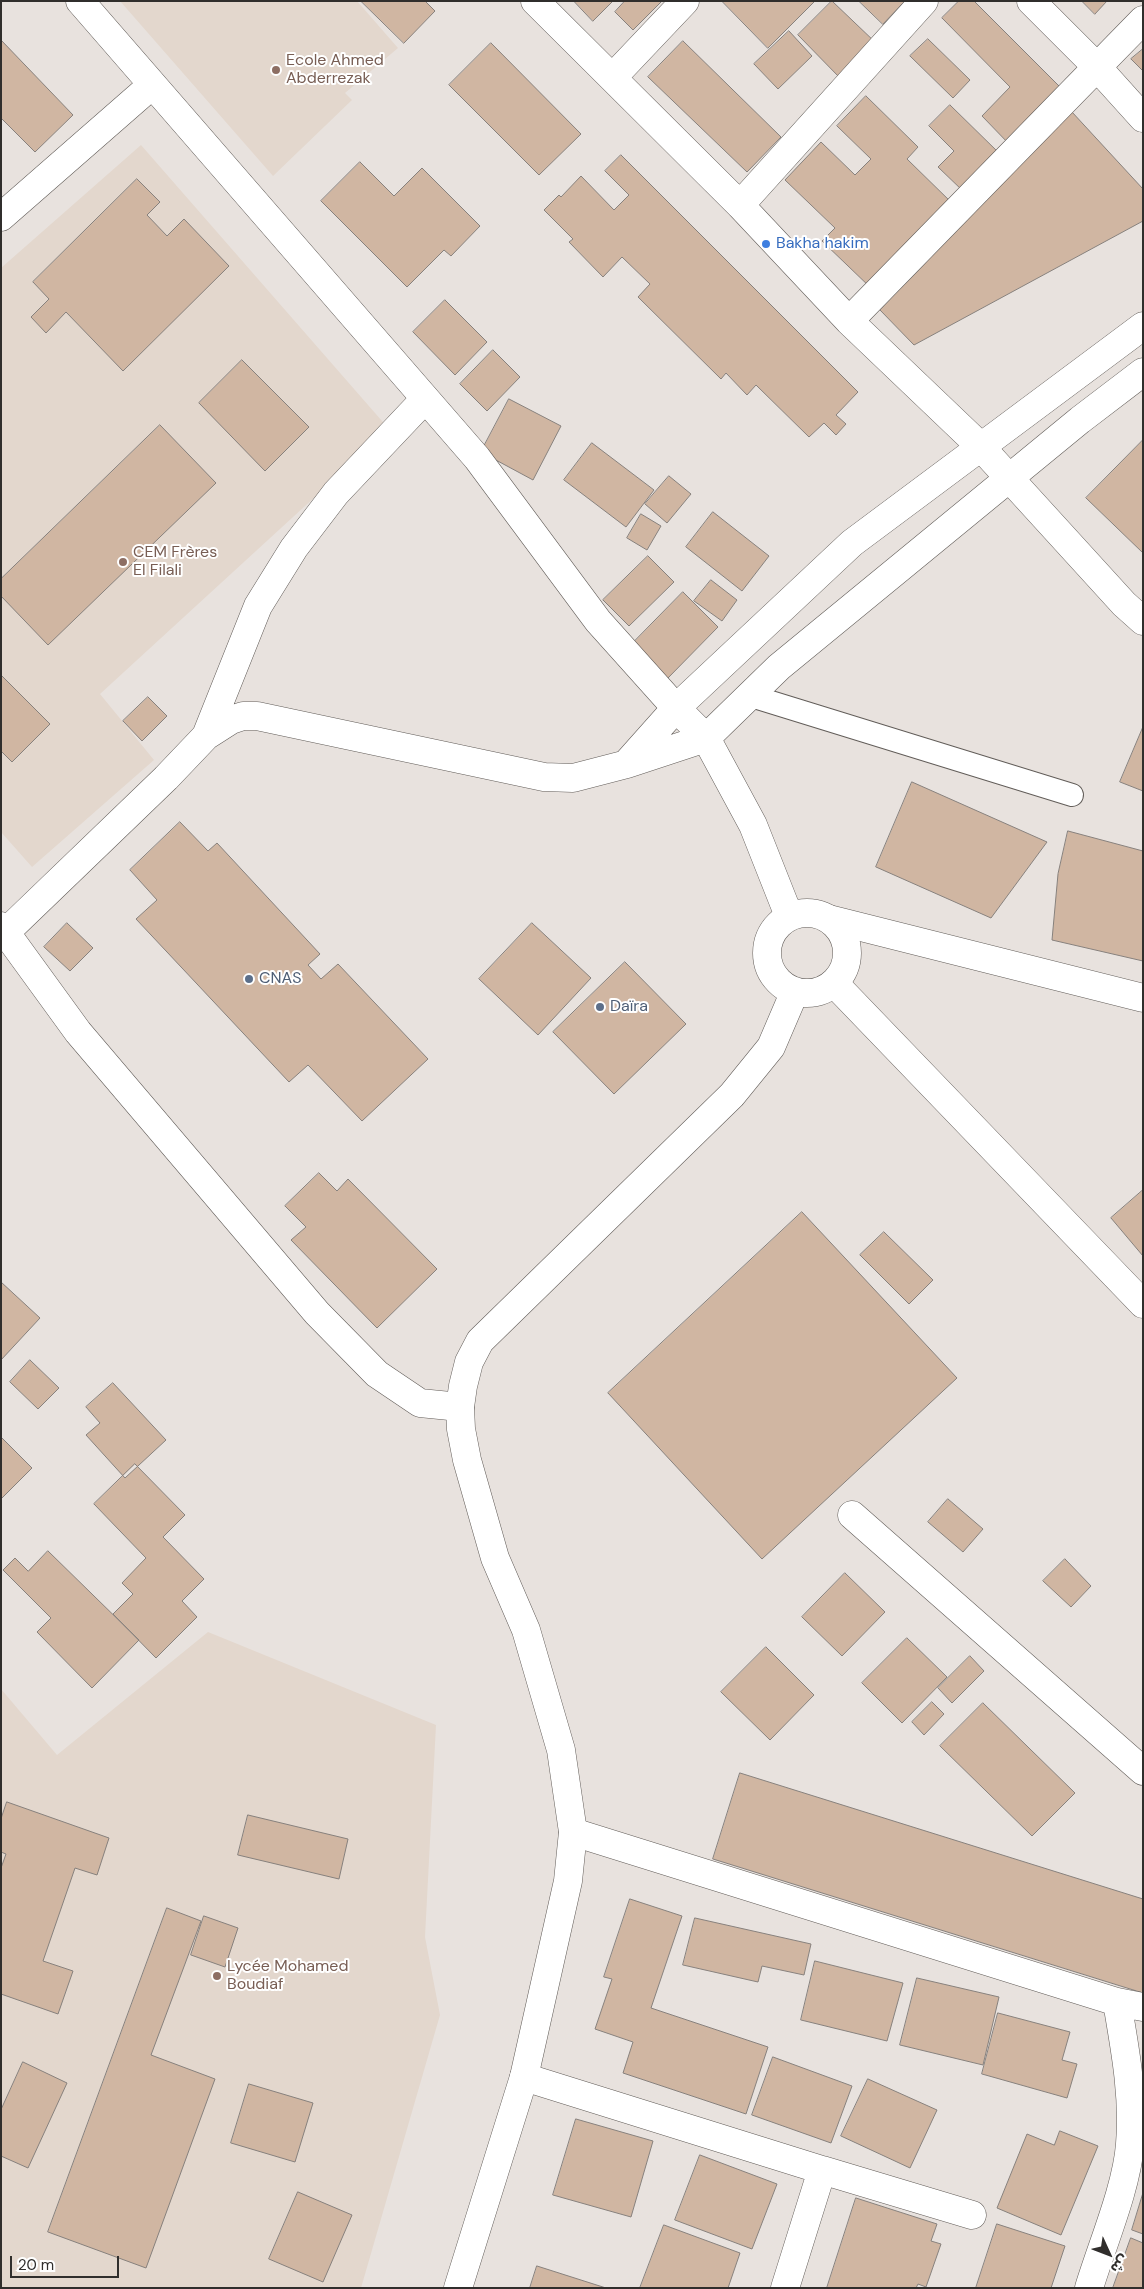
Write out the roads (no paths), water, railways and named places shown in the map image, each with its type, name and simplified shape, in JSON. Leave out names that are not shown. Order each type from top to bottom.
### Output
[{"type":"street","points":[[80,1],[477,458],[598,620],[676,708],[706,738],[753,825],[789,916]]},
{"type":"street","points":[[535,1],[740,205],[849,321],[980,446],[1124,604],[1143,621]]},
{"type":"street","points":[[613,77],[685,1]]},
{"type":"street","points":[[740,205],[924,1]]},
{"type":"street","points":[[1031,1],[1097,66],[1143,118]]},
{"type":"street","points":[[849,321],[1143,20]]},
{"type":"street","points":[[1,217],[152,84]]},
{"type":"street","points":[[626,764],[676,708],[852,543],[1143,326]]},
{"type":"street","points":[[460,1407],[420,1403],[377,1374],[317,1313],[78,1032],[4,929],[166,778],[206,736],[232,720],[243,716],[257,716],[544,777],[572,778],[626,764],[706,738],[779,666],[1008,478],[1143,372]]},
{"type":"street","points":[[206,736],[258,606],[294,548],[336,493],[425,399]]},
{"type":"street","points":[[829,919],[840,929],[846,941],[848,955],[845,969],[834,983],[815,992],[794,991],[782,984],[772,974],[768,962],[767,947],[771,934],[789,916],[808,912],[829,919],[1143,998]]},
{"type":"street","points":[[834,983],[1143,1304]]},
{"type":"street","points":[[458,2288],[524,2077],[568,1881],[574,1832],[561,1750],[526,1630],[496,1558],[461,1429],[460,1407],[469,1362],[480,1341],[732,1095],[771,1047],[794,991]]},
{"type":"street","points":[[852,1516],[1140,1764]]},
{"type":"street","points":[[574,1832],[1130,2004],[1130,2144],[1126,2169],[1089,2288]]},
{"type":"street","points":[[524,2077],[972,2215]]},
{"type":"street","points":[[785,2288],[822,2170]]},
{"type":"lane","points":[[748,695],[1072,795]]},
{"type":"place","name":"Ecole Ahmed Abderrezak","points":[[276,70]]},
{"type":"place","name":"Bakha hakim","points":[[766,244]]},
{"type":"place","name":"CEM Frères El Filali","points":[[123,562]]},
{"type":"place","name":"CNAS","points":[[249,979]]},
{"type":"place","name":"Daïra","points":[[600,1007]]},
{"type":"place","name":"Lycée Mohamed Boudiaf","points":[[217,1976]]}]
